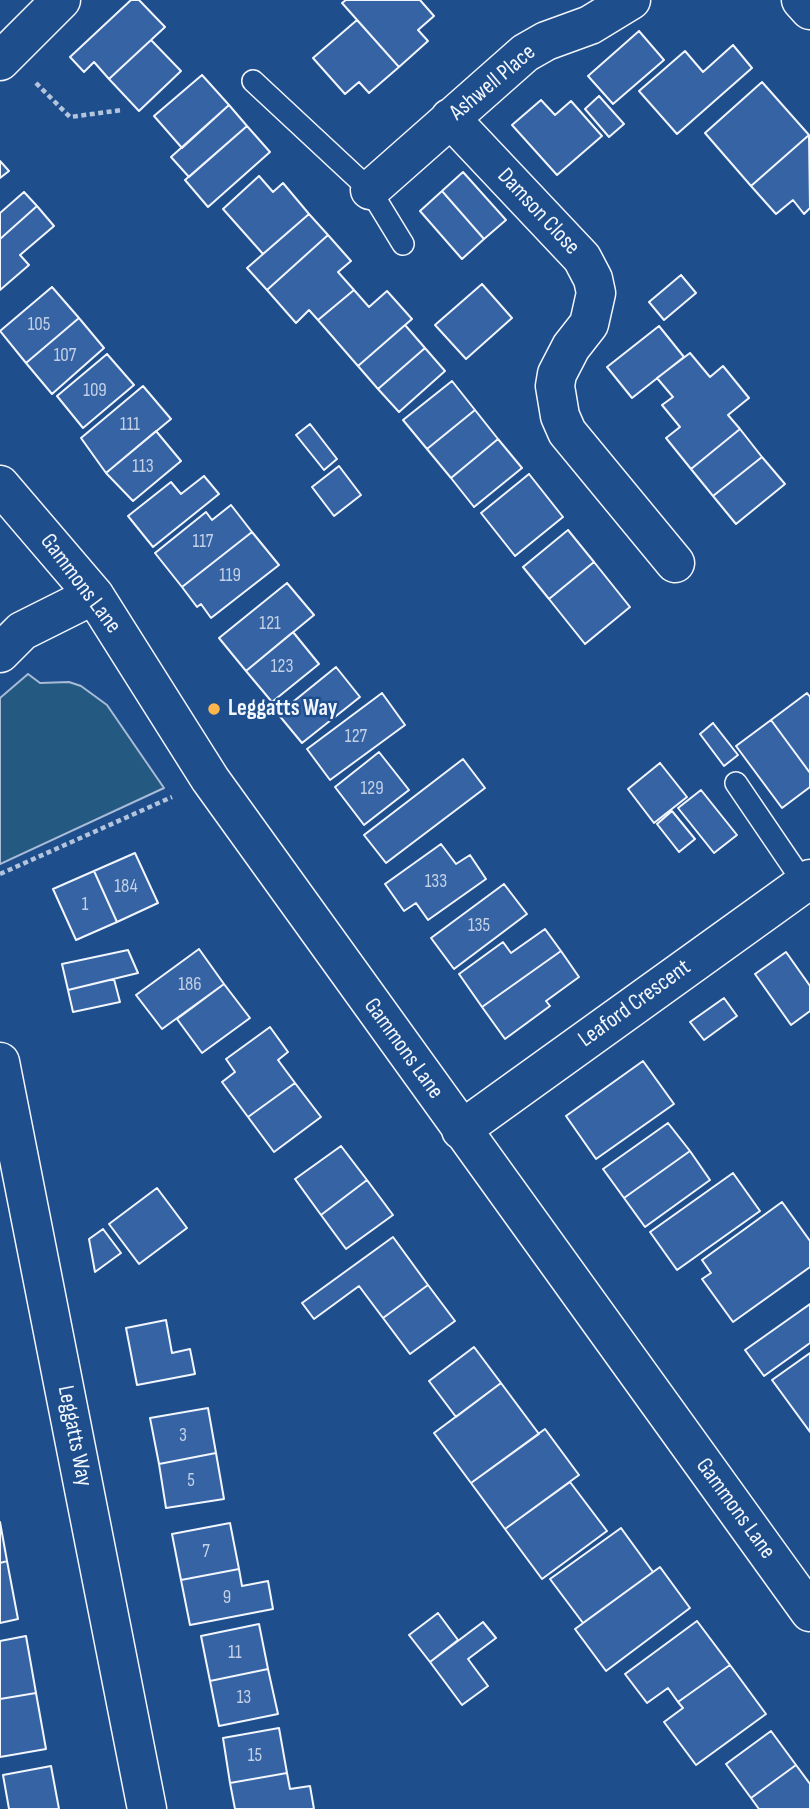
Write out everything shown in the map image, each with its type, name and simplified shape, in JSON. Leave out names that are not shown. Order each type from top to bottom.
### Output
[{"type":"street","points":[[3,58],[61,0]]},
{"type":"street","name":"Ashwell Place","points":[[370,190],[525,53],[545,41],[590,25],[631,0]]},
{"type":"street","points":[[801,0],[810,10]]},
{"type":"street","name":"Damson Close","points":[[450,118],[582,258],[593,279],[596,293],[589,324],[571,346],[557,374],[555,386],[560,416],[567,432],[675,564]]},
{"type":"street","name":"Gammons Lane","points":[[0,485],[94,596],[210,779],[810,1612]]},
{"type":"street","points":[[0,653],[22,631],[94,596]]},
{"type":"street","name":"Leaford Crescent","points":[[461,1130],[807,881]]},
{"type":"street","name":"Leggatts Way","points":[[0,1062],[147,1809]]},
{"type":"lane","points":[[253,81],[370,190],[403,244]]},
{"type":"lane","points":[[736,783],[807,881]]},
{"type":"path","points":[[3,58],[70,117],[122,110]]},
{"type":"path","points":[[0,874],[210,779]]},
{"type":"shaded area","points":[[28,674],[40,683],[69,682],[81,686],[107,705],[164,788],[0,864],[0,698]]},
{"type":"building","points":[[131,0],[139,0],[165,27],[109,79],[94,62],[84,72],[70,57]]},
{"type":"building","points":[[346,0],[420,0],[434,16],[418,30],[428,41],[399,67],[342,3]]},
{"type":"building","points":[[357,20],[399,67],[369,93],[359,82],[345,94],[313,58]]},
{"type":"building","points":[[639,31],[664,60],[613,104],[588,76]]},
{"type":"building","points":[[151,40],[181,71],[139,111],[109,79]]},
{"type":"building","points":[[733,45],[752,68],[677,134],[639,91],[685,51],[703,72]]},
{"type":"building","points":[[202,75],[229,105],[182,148],[154,116]]},
{"type":"building","points":[[762,82],[809,135],[751,186],[705,133]]},
{"type":"building","points":[[599,96],[624,124],[609,137],[585,109]]},
{"type":"building","points":[[541,100],[555,115],[571,101],[602,136],[557,175],[512,125]]},
{"type":"building","points":[[229,105],[247,126],[189,177],[171,157]]},
{"type":"building","points":[[247,126],[270,152],[208,207],[185,180]]},
{"type":"building","points":[[809,135],[810,208],[804,214],[793,200],[776,214],[751,186]]},
{"type":"building","points":[[0,161],[9,171],[0,178]]},
{"type":"building","points":[[463,172],[506,220],[484,239],[442,191]]},
{"type":"building","points":[[259,176],[273,192],[283,183],[309,214],[263,254],[223,209]]},
{"type":"building","points":[[442,191],[484,239],[462,259],[420,211]]},
{"type":"building","points":[[24,192],[37,206],[0,239],[0,213]]},
{"type":"building","points":[[37,206],[54,226],[20,255],[29,265],[0,290],[0,239]]},
{"type":"building","points":[[309,214],[328,235],[267,290],[247,268]]},
{"type":"building","points":[[328,235],[351,261],[338,272],[354,290],[318,320],[309,310],[296,323],[267,290]]},
{"type":"building","points":[[681,275],[696,293],[664,320],[649,302]]},
{"type":"building","points":[[482,284],[512,318],[466,359],[435,325]]},
{"type":"building","points":[[52,287],[79,318],[26,363],[0,331]]},
{"type":"building","points":[[354,290],[369,307],[387,291],[412,319],[358,366],[318,320]]},
{"type":"building","points":[[79,318],[104,348],[52,394],[26,363]]},
{"type":"building","points":[[405,325],[425,348],[378,389],[358,366]]},
{"type":"building","points":[[659,326],[684,357],[632,398],[607,367]]},
{"type":"building","points":[[425,348],[445,371],[399,412],[378,389]]},
{"type":"building","points":[[690,353],[710,377],[723,366],[749,398],[728,415],[740,429],[691,469],[666,438],[680,427],[662,405],[673,397],[657,378]]},
{"type":"building","points":[[107,354],[134,385],[83,428],[57,396]]},
{"type":"building","points":[[452,381],[475,410],[427,449],[403,420]]},
{"type":"building","points":[[143,386],[171,419],[106,473],[81,438]]},
{"type":"building","points":[[475,410],[498,439],[451,478],[427,449]]},
{"type":"building","points":[[310,424],[337,459],[324,470],[296,435]]},
{"type":"building","points":[[740,429],[762,457],[713,496],[691,469]]},
{"type":"building","points":[[156,431],[181,461],[133,501],[106,473]]},
{"type":"building","points":[[498,439],[522,468],[474,507],[451,478]]},
{"type":"building","points":[[762,457],[785,484],[736,524],[713,496]]},
{"type":"building","points":[[339,466],[361,495],[334,516],[312,487]]},
{"type":"building","points":[[529,474],[563,517],[515,556],[481,513]]},
{"type":"building","points":[[204,476],[219,494],[153,547],[128,516],[171,482],[181,494]]},
{"type":"building","points":[[231,505],[252,532],[182,587],[155,553],[206,512],[212,520]]},
{"type":"building","points":[[568,530],[594,562],[549,599],[523,567]]},
{"type":"building","points":[[252,532],[279,565],[211,618],[201,604],[197,607],[182,587]]},
{"type":"building","points":[[594,562],[630,607],[585,644],[549,599]]},
{"type":"building","points":[[287,583],[314,615],[246,671],[219,638]]},
{"type":"building","points":[[293,632],[319,664],[272,702],[246,671]]},
{"type":"building","points":[[336,667],[360,697],[302,743],[278,714]]},
{"type":"building","points":[[382,693],[405,725],[330,780],[307,749]]},
{"type":"building","points":[[807,693],[810,697],[810,773],[771,720]]},
{"type":"building","points":[[771,720],[810,773],[810,787],[782,808],[736,746]]},
{"type":"building","points":[[713,723],[738,755],[724,766],[700,734]]},
{"type":"building","points":[[379,752],[409,790],[364,825],[335,787]]},
{"type":"building","points":[[463,759],[485,788],[386,863],[364,835]]},
{"type":"building","points":[[660,763],[687,797],[654,823],[628,789]]},
{"type":"building","points":[[701,790],[737,835],[714,853],[678,808]]},
{"type":"building","points":[[672,811],[695,839],[679,852],[657,824]]},
{"type":"building","points":[[441,844],[456,864],[470,855],[486,879],[428,920],[416,903],[404,911],[385,884]]},
{"type":"building","points":[[135,853],[158,903],[117,922],[94,871]]},
{"type":"building","points":[[94,871],[117,922],[76,940],[53,889]]},
{"type":"building","points":[[504,884],[527,914],[454,969],[431,938]]},
{"type":"building","points":[[545,929],[561,951],[482,1007],[459,974],[503,942],[511,953]]},
{"type":"building","points":[[199,949],[224,984],[162,1029],[136,995]]},
{"type":"building","points":[[128,950],[138,973],[68,990],[62,964]]},
{"type":"building","points":[[561,951],[579,977],[546,1001],[550,1006],[505,1039],[482,1007]]},
{"type":"building","points":[[786,952],[810,986],[810,1011],[791,1025],[755,974]]},
{"type":"building","points":[[114,979],[120,1002],[73,1012],[68,990]]},
{"type":"building","points":[[224,984],[250,1018],[202,1053],[177,1019]]},
{"type":"building","points":[[724,998],[737,1016],[704,1040],[690,1022]]},
{"type":"building","points":[[270,1027],[288,1052],[278,1060],[295,1083],[248,1117],[222,1082],[235,1072],[226,1059]]},
{"type":"building","points":[[643,1061],[674,1104],[596,1159],[566,1116]]},
{"type":"building","points":[[295,1083],[321,1117],[274,1152],[248,1117]]},
{"type":"building","points":[[668,1123],[690,1151],[624,1198],[603,1169]]},
{"type":"building","points":[[341,1146],[367,1180],[321,1215],[295,1179]]},
{"type":"building","points":[[690,1151],[710,1180],[645,1227],[624,1198]]},
{"type":"building","points":[[733,1173],[760,1211],[677,1270],[650,1232]]},
{"type":"building","points":[[367,1180],[393,1215],[346,1249],[321,1215]]},
{"type":"building","points":[[157,1188],[187,1228],[139,1264],[109,1224]]},
{"type":"building","points":[[782,1202],[810,1241],[810,1267],[733,1322],[702,1279],[711,1273],[702,1260]]},
{"type":"building","points":[[103,1229],[121,1253],[95,1272],[89,1239]]},
{"type":"building","points":[[393,1237],[428,1285],[383,1318],[359,1286],[314,1319],[302,1303]]},
{"type":"building","points":[[428,1285],[455,1321],[410,1354],[383,1318]]},
{"type":"building","points":[[810,1304],[810,1343],[764,1376],[745,1350]]},
{"type":"building","points":[[166,1320],[172,1353],[190,1349],[195,1374],[137,1385],[126,1328]]},
{"type":"building","points":[[474,1347],[501,1383],[456,1417],[429,1381]]},
{"type":"building","points":[[810,1353],[810,1432],[772,1380]]},
{"type":"building","points":[[501,1383],[539,1434],[471,1483],[434,1433]]},
{"type":"building","points":[[208,1408],[216,1453],[159,1464],[150,1418]]},
{"type":"building","points":[[545,1429],[579,1475],[505,1529],[471,1483]]},
{"type":"building","points":[[216,1453],[224,1499],[166,1508],[159,1464]]},
{"type":"building","points":[[570,1482],[607,1531],[542,1579],[505,1529]]},
{"type":"building","points":[[0,1522],[7,1561],[0,1563]]},
{"type":"building","points":[[230,1523],[239,1569],[181,1580],[172,1534]]},
{"type":"building","points":[[621,1528],[653,1572],[583,1623],[550,1579]]},
{"type":"building","points":[[7,1561],[18,1619],[0,1623],[0,1563]]},
{"type":"building","points":[[660,1567],[690,1608],[606,1671],[575,1629]]},
{"type":"building","points":[[239,1569],[242,1586],[268,1581],[273,1609],[190,1625],[181,1580]]},
{"type":"building","points":[[438,1613],[458,1640],[430,1662],[409,1635]]},
{"type":"building","points":[[697,1621],[730,1665],[678,1702],[668,1688],[647,1703],[625,1674]]},
{"type":"building","points":[[483,1622],[496,1638],[468,1659],[488,1686],[462,1705],[430,1662]]},
{"type":"building","points":[[259,1624],[268,1669],[210,1681],[201,1636]]},
{"type":"building","points":[[26,1636],[36,1693],[0,1699],[0,1641]]},
{"type":"building","points":[[730,1665],[766,1714],[696,1765],[664,1722],[683,1708],[678,1702]]},
{"type":"building","points":[[268,1669],[278,1714],[219,1726],[210,1681]]},
{"type":"building","points":[[36,1693],[46,1749],[0,1757],[0,1699]]},
{"type":"building","points":[[279,1728],[287,1773],[230,1783],[223,1738]]},
{"type":"building","points":[[771,1731],[796,1765],[751,1798],[726,1764]]},
{"type":"building","points":[[796,1765],[810,1784],[810,1809],[759,1809],[751,1798]]},
{"type":"building","points":[[51,1766],[59,1809],[9,1809],[3,1775]]},
{"type":"building","points":[[287,1773],[290,1789],[310,1786],[314,1809],[235,1809],[230,1783]]},
{"type":"place","name":"Leggatts Way","points":[[214,709]]}]
